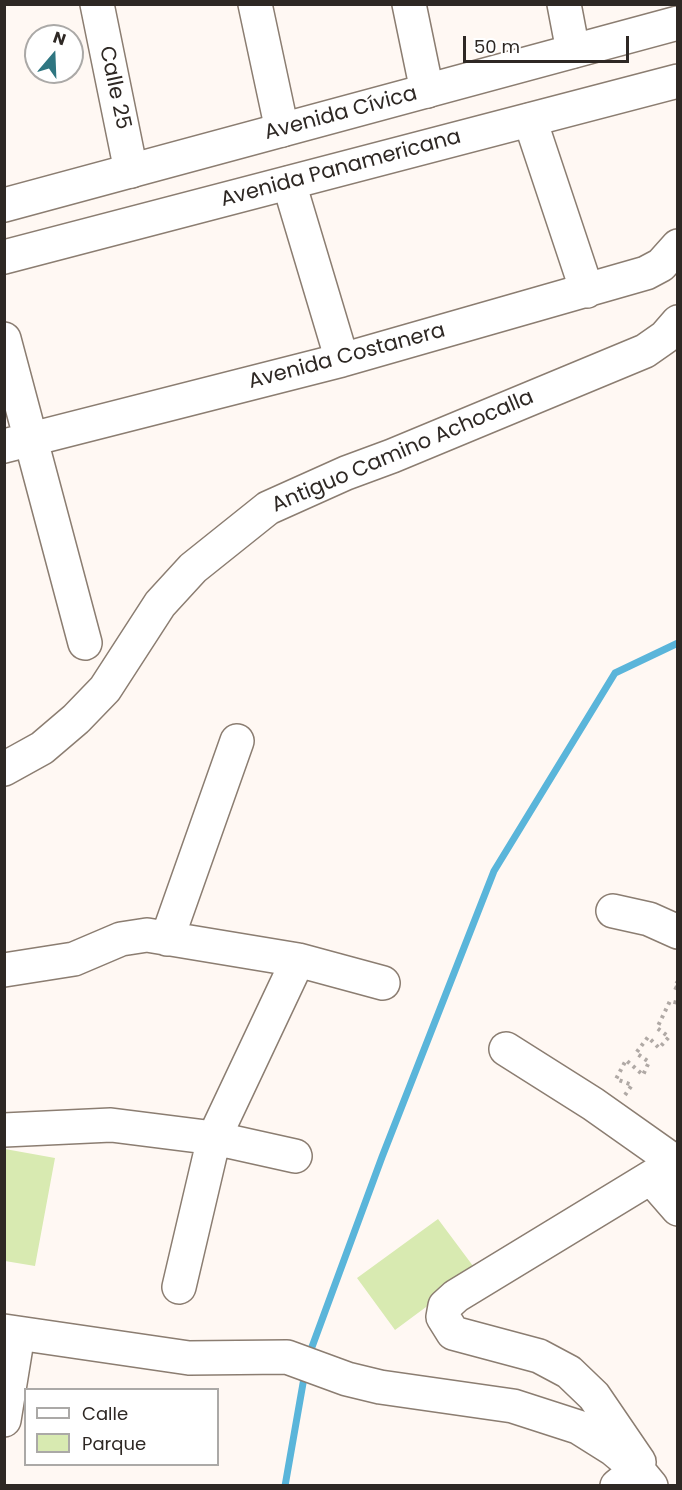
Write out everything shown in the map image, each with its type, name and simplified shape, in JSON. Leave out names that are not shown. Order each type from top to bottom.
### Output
[{"type":"street","name":"Calle 25","points":[[97,4],[131,171]]},
{"type":"street","points":[[255,4],[282,130]]},
{"type":"street","points":[[409,4],[427,91]]},
{"type":"street","points":[[564,4],[573,51]]},
{"type":"street","name":"Avenida Cívica","points":[[4,205],[678,23]]},
{"type":"street","name":"Avenida Panamericana","points":[[4,257],[678,81]]},
{"type":"street","points":[[530,120],[586,291]]},
{"type":"street","points":[[289,183],[342,360]]},
{"type":"street","name":"Avenida Costanera","points":[[18,443],[342,360],[586,291],[646,273],[661,265],[678,246]]},
{"type":"street","name":"Antiguo Camino Achocalla","points":[[4,769],[42,748],[76,719],[105,689],[166,597],[214,549],[268,508],[346,473],[645,351],[665,337],[678,322]]},
{"type":"street","points":[[4,339],[18,443],[85,644]]},
{"type":"street","points":[[167,939],[237,741]]},
{"type":"street","points":[[613,911],[649,919],[678,932]]},
{"type":"street","points":[[4,970],[74,959],[121,939],[147,935],[298,960],[383,983]]},
{"type":"street","points":[[179,1287],[214,1138],[298,960]]},
{"type":"street","points":[[506,1048],[593,1104],[668,1168],[678,1209]]},
{"type":"street","points":[[4,1130],[111,1125],[214,1138],[295,1156]]},
{"type":"street","points":[[4,1420],[11,1333],[189,1358],[288,1358],[347,1379],[380,1387],[513,1406],[578,1428],[635,1480],[639,1462],[630,1447],[594,1396],[569,1372],[539,1356],[453,1333],[443,1317],[445,1306],[456,1296],[668,1168]]},
{"type":"path","points":[[678,981],[674,987],[678,989]]},
{"type":"path","points":[[593,1104],[607,1084],[624,1097],[632,1085],[616,1079],[626,1060],[643,1075],[650,1062],[636,1053],[648,1037],[659,1048],[669,1037],[657,1028],[670,1001],[678,1003]]},
{"type":"green space","points":[[5,1149],[55,1158],[35,1266],[5,1261]]},
{"type":"green space","points":[[438,1219],[476,1270],[395,1330],[357,1278]]},
{"type":"waterway","points":[[309,1355],[382,1157],[494,871],[615,673],[678,643]]},
{"type":"waterway","points":[[285,1486],[305,1372]]}]
